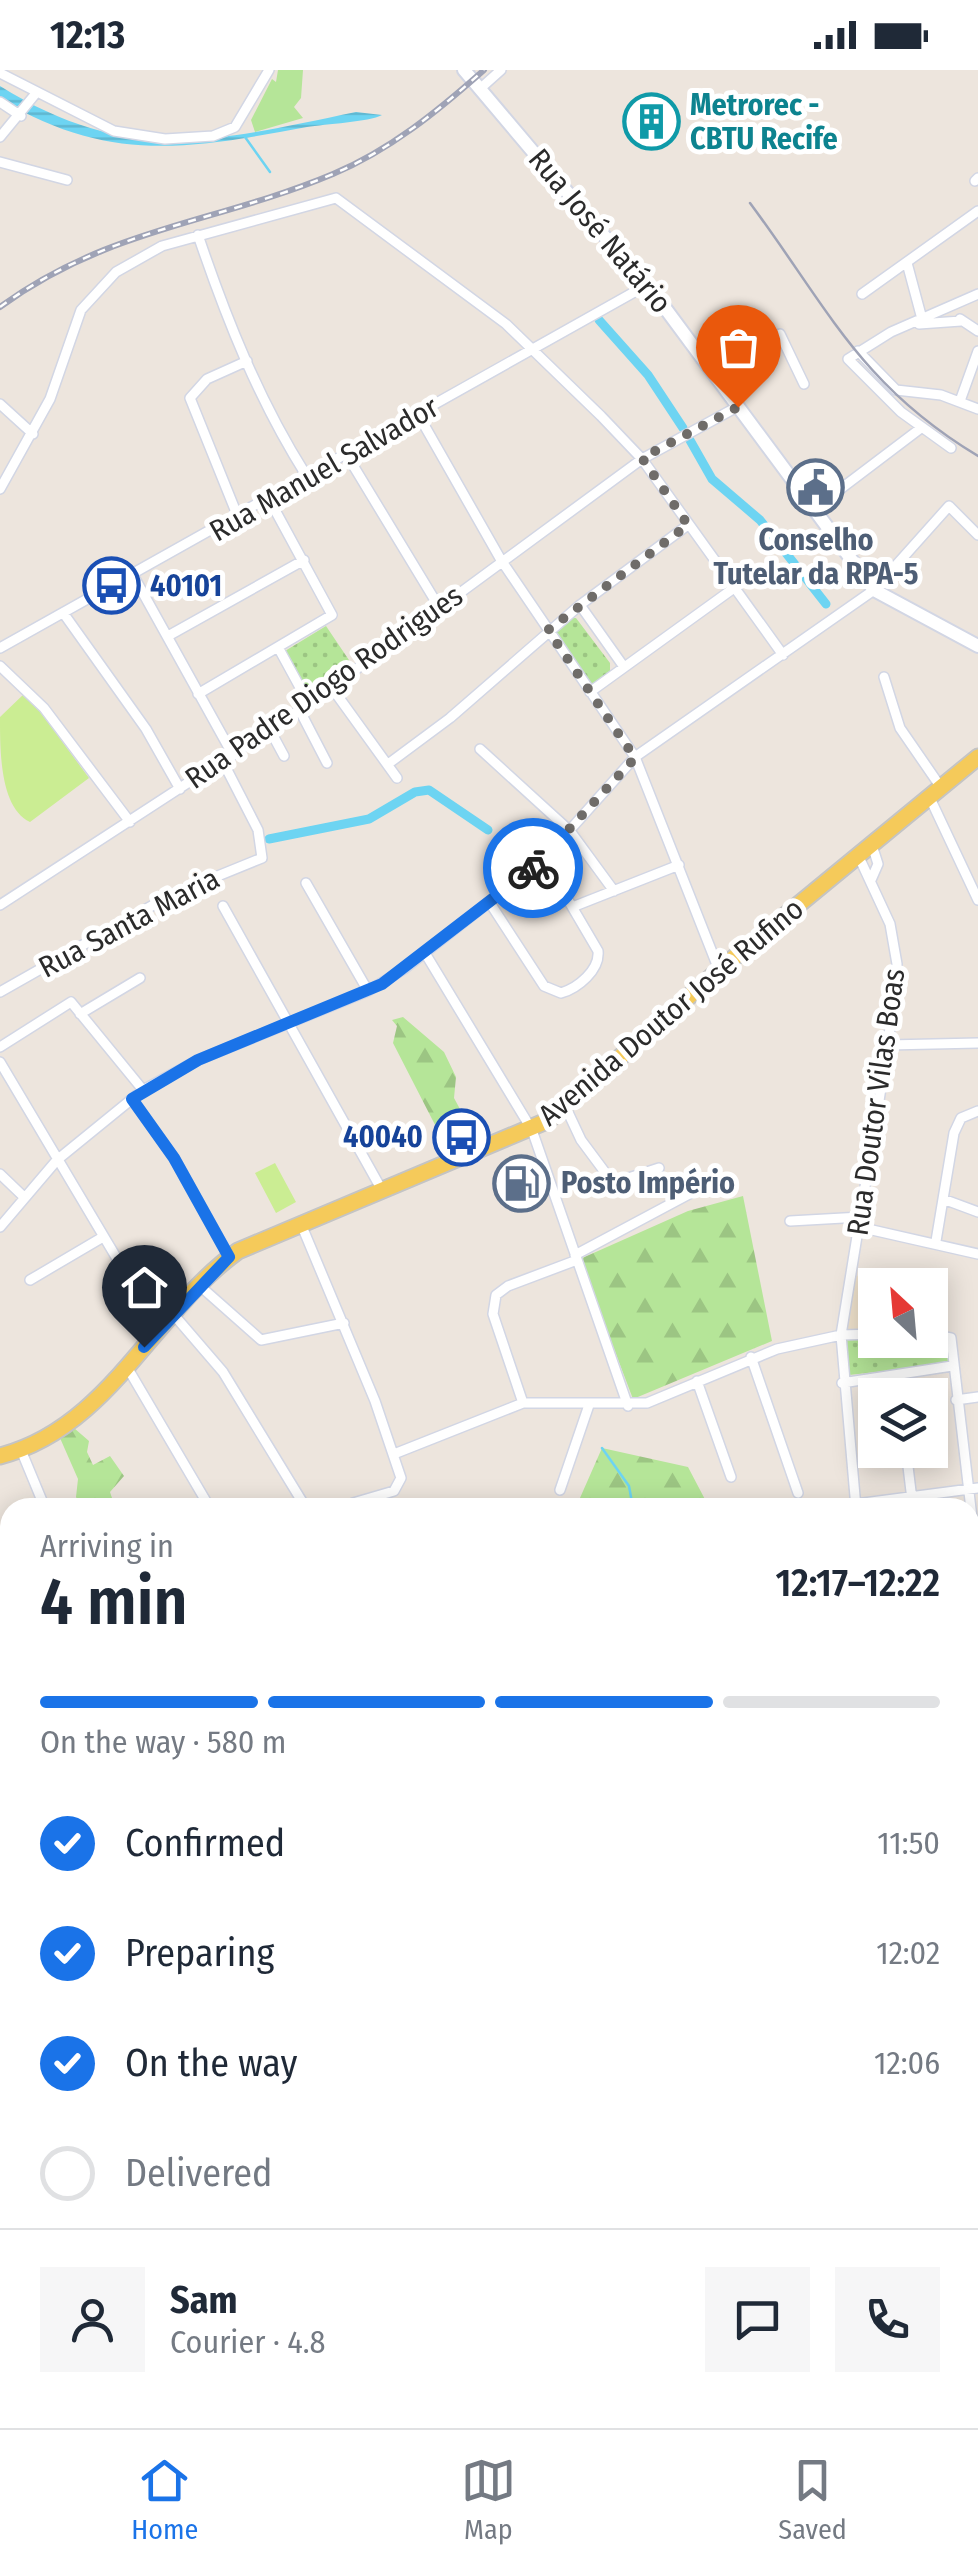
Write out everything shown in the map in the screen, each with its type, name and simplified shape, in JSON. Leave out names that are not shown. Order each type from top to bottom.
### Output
[{"type":"main road","name":"Rua José Natário","points":[[464,70],[482,86],[645,286],[874,590],[978,646]]},
{"type":"main road","name":"Avenida Doutor José Rufino","points":[[0,1456],[21,1450],[84,1413],[229,1257],[532,1130],[566,1108],[718,970],[978,756]]},
{"type":"street","points":[[0,73],[36,95],[128,134],[165,139],[220,134],[241,121],[269,70]]},
{"type":"street","points":[[482,86],[501,70]]},
{"type":"street","points":[[0,138],[36,95]]},
{"type":"street","points":[[0,102],[22,115]]},
{"type":"street","points":[[0,162],[67,180]]},
{"type":"street","points":[[0,488],[33,434],[81,310],[128,262],[198,235],[332,198],[342,201],[506,324],[642,458],[782,655]]},
{"type":"street","points":[[862,294],[978,212]]},
{"type":"street","points":[[198,235],[247,361],[306,475]]},
{"type":"street","points":[[907,263],[922,319]]},
{"type":"street","name":"Rua Manuel Salvador","points":[[0,648],[645,286]]},
{"type":"street","points":[[951,448],[920,428],[848,359],[908,324],[953,308],[978,294]]},
{"type":"street","points":[[953,308],[961,321],[978,332]]},
{"type":"street","points":[[908,324],[961,321]]},
{"type":"street","points":[[780,334],[804,384]]},
{"type":"street","points":[[858,351],[896,390],[978,408]]},
{"type":"street","points":[[960,401],[978,352]]},
{"type":"street","points":[[238,517],[190,398],[207,379],[247,361]]},
{"type":"street","points":[[0,404],[33,434]]},
{"type":"street","name":"Rua Padre Diogo Rodrigues","points":[[1,903],[300,711],[642,458],[738,407]]},
{"type":"street","points":[[419,416],[501,560],[635,758],[718,970]]},
{"type":"street","points":[[814,509],[920,428]]},
{"type":"street","points":[[345,452],[438,607]]},
{"type":"street","points":[[198,694],[332,614],[269,499]]},
{"type":"street","points":[[0,1227],[57,1160],[143,1090],[198,1060],[368,991],[425,953],[544,859],[635,758],[874,590],[950,506],[978,536]]},
{"type":"street","points":[[388,764],[450,718],[548,630],[688,525]]},
{"type":"street","points":[[168,636],[304,560]]},
{"type":"street","points":[[133,575],[233,755]]},
{"type":"street","points":[[590,692],[734,588]]},
{"type":"street","points":[[580,605],[624,667]]},
{"type":"street","points":[[64,614],[146,729],[180,789]]},
{"type":"street","points":[[279,649],[310,704]]},
{"type":"street","points":[[0,666],[44,708],[130,822]]},
{"type":"street","points":[[884,677],[900,728],[934,791],[978,900]]},
{"type":"street","points":[[332,688],[397,778]]},
{"type":"street","points":[[300,711],[326,762]]},
{"type":"street","points":[[270,730],[284,756]]},
{"type":"street","points":[[480,749],[570,831],[614,891]]},
{"type":"street","name":"Rua Santa Maria","points":[[0,992],[171,894],[260,859],[264,853],[258,830],[223,762]]},
{"type":"street","name":"Rua Doutor Vilas Boas","points":[[870,880],[878,864],[872,844]]},
{"type":"street","name":"Rua Doutor Vilas Boas","points":[[855,1498],[842,1383],[841,1334],[896,987],[896,951],[890,924],[858,855]]},
{"type":"street","points":[[490,902],[544,986],[561,993],[576,986],[599,960],[575,906],[544,859]]},
{"type":"street","points":[[575,906],[678,865]]},
{"type":"street","points":[[306,883],[368,991]]},
{"type":"street","points":[[223,906],[286,1025],[383,1192]]},
{"type":"street","points":[[425,953],[532,1130],[628,1406]]},
{"type":"street","points":[[80,1014],[140,978]]},
{"type":"street","points":[[0,1046],[70,1002],[143,1090]]},
{"type":"street","points":[[888,1046],[978,1043]]},
{"type":"street","points":[[1,1066],[160,1331]]},
{"type":"street","points":[[132,1099],[174,1158],[229,1257]]},
{"type":"street","points":[[566,1108],[582,1140],[613,1183],[659,1168]]},
{"type":"street","points":[[936,1242],[958,1124],[968,1112],[978,1111]]},
{"type":"street","points":[[0,1174],[24,1198]]},
{"type":"street","points":[[524,1403],[493,1314],[496,1294],[576,1258],[692,1192]]},
{"type":"street","points":[[943,1199],[978,1212]]},
{"type":"street","points":[[790,1221],[860,1222],[978,1254]]},
{"type":"street","points":[[301,1224],[394,1454],[400,1478],[398,1488],[375,1498]]},
{"type":"street","points":[[30,1280],[103,1237]]},
{"type":"street","points":[[200,1286],[261,1340],[344,1323]]},
{"type":"street","points":[[174,1315],[223,1372],[300,1498]]},
{"type":"street","points":[[394,1454],[524,1403],[628,1406],[665,1397],[751,1358],[841,1334],[858,1334]]},
{"type":"street","points":[[932,1498],[974,1489],[948,1336]]},
{"type":"street","points":[[751,1358],[798,1493]]},
{"type":"street","points":[[127,1366],[204,1498]]},
{"type":"street","points":[[842,1383],[952,1366]]},
{"type":"street","points":[[697,1381],[731,1477]]},
{"type":"street","points":[[956,1400],[978,1396]]},
{"type":"street","points":[[560,1490],[589,1404]]},
{"type":"street","points":[[21,1450],[40,1498]]},
{"type":"street","points":[[908,1468],[912,1498]]},
{"type":"shaded area","points":[[854,1276],[858,1276],[858,1330],[847,1330]]},
{"type":"green space","points":[[278,70],[303,70],[301,98],[294,107],[303,118],[255,132],[251,120],[272,79],[276,82]]},
{"type":"green space","points":[[568,618],[576,618],[610,663],[610,672],[592,685],[551,630]]},
{"type":"green space","points":[[326,626],[353,666],[309,694],[285,651]]},
{"type":"green space","points":[[26,692],[89,778],[30,822],[20,815],[7,792],[0,746],[0,717]]},
{"type":"green space","points":[[403,1017],[444,1052],[456,1077],[454,1098],[479,1144],[451,1156],[393,1043],[397,1026],[392,1020]]},
{"type":"green space","points":[[275,1163],[296,1202],[276,1213],[255,1173]]},
{"type":"green space","points":[[743,1196],[772,1341],[633,1399],[580,1259],[688,1211]]},
{"type":"green space","points":[[858,1338],[858,1358],[948,1358],[948,1364],[849,1375],[844,1340]]},
{"type":"green space","points":[[74,1428],[89,1441],[87,1452],[93,1465],[110,1456],[124,1476],[110,1492],[112,1498],[76,1498],[78,1479],[60,1438]]},
{"type":"green space","points":[[602,1448],[688,1467],[704,1498],[580,1498]]},
{"type":"water","points":[[0,86],[46,111],[90,128],[132,137],[216,138],[356,112],[382,115],[224,141],[150,146],[77,134],[40,120],[0,99]]},
{"type":"waterway","points":[[245,137],[270,172]]},
{"type":"waterway","points":[[599,320],[648,375],[683,428]]},
{"type":"waterway","points":[[687,435],[712,479],[760,520],[826,604]]},
{"type":"waterway","points":[[269,839],[369,819],[415,792],[429,790],[488,830]]},
{"type":"waterway","points":[[602,1448],[629,1486],[631,1498]]},
{"type":"tram line","points":[[750,203],[825,310],[875,372],[938,429],[978,456]]},
{"type":"railway","points":[[0,307],[41,280],[122,243],[289,191],[354,164],[413,128],[484,70]]},
{"type":"way so far","points":[[533,868],[635,758],[548,630],[688,525],[642,458],[738,407]]},
{"type":"place","name":"Metrorec - CBTU Recife","points":[[651,122]]},
{"type":"place","name":"Conselho Tutelar da RPA-5","points":[[816,488]]},
{"type":"place","name":"40101","points":[[111,586]]},
{"type":"place","name":"40040","points":[[462,1137]]},
{"type":"place","name":"Posto Império","points":[[522,1183]]},
{"type":"route","points":[[144,1347],[229,1257],[174,1158],[132,1099],[198,1060],[382,984],[533,868]]}]
